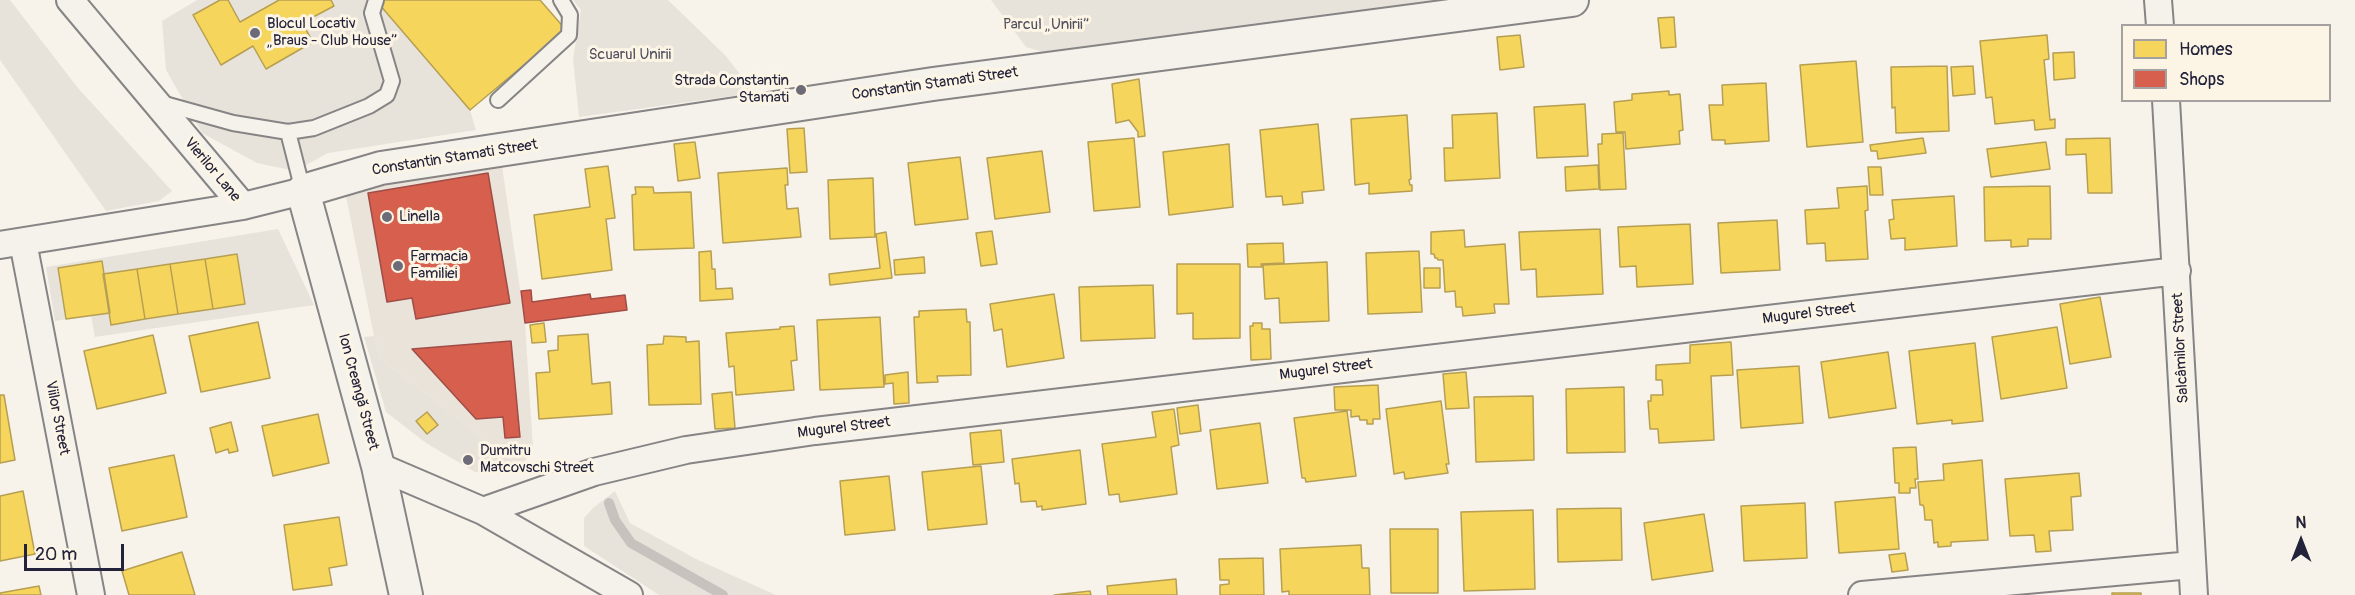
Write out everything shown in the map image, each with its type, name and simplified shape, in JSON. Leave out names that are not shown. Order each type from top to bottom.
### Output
[{"type":"street","name":"Vierilor Lane","points":[[70,0],[243,206]]},
{"type":"street","name":"Constantin Stamati Street","points":[[303,191],[381,168],[875,93],[1026,71],[1572,0]]},
{"type":"street","points":[[2158,0],[2160,24]]},
{"type":"street","name":"Salcâmilor Street","points":[[2166,102],[2194,595]]},
{"type":"street","points":[[243,206],[303,191]]},
{"type":"street","name":"Ion Creangă Street","points":[[303,191],[378,465],[406,595]]},
{"type":"street","name":"Vierilor Lane","points":[[12,244],[243,206]]},
{"type":"street","name":"Viilor Street","points":[[12,244],[91,595]]},
{"type":"street","name":"Mugurel Street","points":[[483,511],[594,472],[686,450],[815,431],[2177,272]]},
{"type":"street","points":[[378,465],[483,511],[629,595]]},
{"type":"street","points":[[1862,595],[2193,565]]},
{"type":"lane","points":[[154,101],[233,123],[288,132],[314,128],[369,106],[387,95],[392,81],[372,13],[376,0]]},
{"type":"lane","points":[[498,100],[569,35],[570,15],[561,0]]},
{"type":"lane","points":[[288,132],[303,191]]},
{"type":"shaded area","points":[[502,166],[525,323],[533,449],[521,467],[382,360],[374,336],[345,191]]},
{"type":"green space","points":[[0,0],[10,0],[78,88],[172,191],[159,201],[106,211],[0,60]]},
{"type":"green space","points":[[197,0],[378,0],[470,110],[476,130],[328,153],[295,171],[257,163],[202,133],[166,70],[162,21]]},
{"type":"green space","name":"Scuarul Unirii","points":[[573,0],[668,0],[726,56],[754,93],[579,117],[573,59],[581,10]]},
{"type":"green space","name":"Parcul „Unirii”","points":[[991,0],[1453,0],[1043,52],[1026,47]]},
{"type":"green space","points":[[278,229],[314,305],[95,337],[91,315],[55,321],[46,267]]},
{"type":"green space","points":[[374,336],[382,360],[521,467],[505,475],[475,472],[426,443],[386,412],[364,337]]},
{"type":"green space","points":[[615,491],[630,523],[698,560],[776,595],[659,595],[584,546],[584,518]]},
{"type":"building: Homes","name":"Blocul Locativ „Braus - Club House”","points":[[220,0],[228,0],[240,22],[279,0],[331,0],[334,6],[302,23],[313,42],[266,69],[253,46],[221,65],[193,15]]},
{"type":"building: Homes","points":[[384,0],[540,0],[566,30],[470,110],[379,4]]},
{"type":"building: Homes","points":[[1674,17],[1676,47],[1661,48],[1658,18]]},
{"type":"building: Homes","points":[[1520,35],[1524,67],[1500,70],[1497,37]]},
{"type":"building: Homes","points":[[2047,35],[2049,59],[2044,60],[2050,120],[2055,119],[2055,128],[2035,130],[2034,120],[1995,124],[1992,97],[1986,98],[1980,41]]},
{"type":"building: Homes","points":[[2074,52],[2075,78],[2054,80],[2053,53]]},
{"type":"building: Homes","points":[[1856,61],[1863,142],[1807,147],[1800,65]]},
{"type":"building: Homes","points":[[1947,66],[1949,131],[1896,133],[1895,107],[1892,108],[1891,67]]},
{"type":"building: Homes","points":[[1973,66],[1975,94],[1953,96],[1951,67]]},
{"type":"building: Homes","points":[[1139,79],[1145,136],[1138,137],[1138,132],[1129,120],[1116,123],[1112,84]]},
{"type":"building: Homes","points":[[1766,83],[1769,141],[1725,144],[1725,140],[1712,140],[1709,105],[1723,105],[1722,85]]},
{"type":"building: Homes","points":[[1669,91],[1669,95],[1680,94],[1683,130],[1679,131],[1680,144],[1626,149],[1625,132],[1616,132],[1614,102],[1632,100],[1632,94]]},
{"type":"building: Homes","points":[[1585,104],[1588,156],[1537,158],[1534,107]]},
{"type":"building: Homes","points":[[1497,113],[1500,178],[1445,181],[1444,148],[1453,148],[1452,115]]},
{"type":"building: Homes","points":[[1407,115],[1411,179],[1409,180],[1412,191],[1369,194],[1369,183],[1355,185],[1351,119]]},
{"type":"building: Homes","points":[[1318,124],[1324,190],[1302,192],[1303,203],[1283,205],[1282,196],[1266,197],[1260,130]]},
{"type":"building: Homes","points":[[804,128],[807,172],[790,173],[787,129]]},
{"type":"building: Homes","points":[[1623,133],[1626,189],[1600,190],[1598,144],[1602,144],[1602,134]]},
{"type":"building: Homes","points":[[1134,138],[1140,207],[1094,211],[1088,142]]},
{"type":"building: Homes","points":[[1923,138],[1926,153],[1878,159],[1877,151],[1871,151],[1870,145]]},
{"type":"building: Homes","points":[[2110,138],[2112,193],[2088,193],[2086,154],[2066,155],[2066,139]]},
{"type":"building: Homes","points":[[695,142],[700,178],[678,181],[674,144]]},
{"type":"building: Homes","points":[[2046,142],[2050,169],[1991,177],[1987,149]]},
{"type":"building: Homes","points":[[1229,144],[1233,207],[1169,215],[1163,152]]},
{"type":"building: Homes","points":[[1042,151],[1050,212],[995,219],[987,158]]},
{"type":"building: Homes","points":[[960,157],[968,219],[915,225],[908,163]]},
{"type":"building: Homes","points":[[1598,165],[1599,189],[1566,191],[1565,167]]},
{"type":"building: Homes","points":[[608,166],[615,218],[606,219],[612,270],[542,279],[534,215],[590,207],[585,169]]},
{"type":"building: Homes","points":[[1868,167],[1881,167],[1883,195],[1870,195]]},
{"type":"building: Homes","points":[[787,168],[788,185],[785,185],[787,209],[798,208],[801,237],[723,243],[718,173]]},
{"type":"building: Homes","points":[[873,178],[875,237],[830,239],[828,180]]},
{"type":"building: Homes","points":[[1867,186],[1868,210],[1865,211],[1868,259],[1826,261],[1825,243],[1807,244],[1805,210],[1839,208],[1837,188]]},
{"type":"building: Homes","points":[[2050,186],[2051,239],[2028,239],[2028,246],[2011,247],[2011,240],[1985,241],[1984,187]]},
{"type":"building: Homes","points":[[635,187],[653,187],[654,193],[691,192],[694,248],[634,250],[632,195],[636,194]]},
{"type":"building: Homes","points":[[1954,196],[1957,246],[1905,250],[1905,238],[1891,239],[1889,220],[1894,219],[1892,200]]},
{"type":"building: Homes","points":[[1777,220],[1780,270],[1721,273],[1718,223]]},
{"type":"building: Homes","points":[[1690,224],[1693,284],[1637,287],[1636,266],[1620,267],[1618,227]]},
{"type":"building: Homes","points":[[1600,229],[1603,294],[1537,297],[1536,269],[1521,270],[1519,232]]},
{"type":"building: Homes","points":[[1464,230],[1465,247],[1505,244],[1509,304],[1494,304],[1495,313],[1463,316],[1462,307],[1456,307],[1455,291],[1445,292],[1443,260],[1438,260],[1434,254],[1431,254],[1431,232]]},
{"type":"building: Homes","points":[[992,231],[997,264],[981,266],[976,233]]},
{"type":"building: Homes","points":[[886,232],[892,278],[830,285],[829,274],[880,268],[876,234]]},
{"type":"building: Homes","points":[[1283,243],[1284,263],[1248,267],[1247,244]]},
{"type":"building: Homes","points":[[711,251],[716,289],[732,288],[733,299],[700,301],[699,252]]},
{"type":"building: Homes","points":[[1419,251],[1422,312],[1368,314],[1366,253]]},
{"type":"building: Homes","points":[[237,254],[245,304],[213,309],[205,259]]},
{"type":"building: Homes","points":[[924,257],[925,273],[895,275],[894,260]]},
{"type":"building: Homes","points":[[205,259],[213,309],[178,314],[170,264]]},
{"type":"building: Homes","points":[[102,261],[110,313],[66,319],[58,268]]},
{"type":"building: Homes","points":[[1327,262],[1329,321],[1280,323],[1279,298],[1265,299],[1263,265]]},
{"type":"building: Homes","points":[[170,264],[178,314],[145,319],[137,269]]},
{"type":"building: Homes","points":[[1177,264],[1240,264],[1240,338],[1193,339],[1193,313],[1177,314]]},
{"type":"building: Homes","points":[[1424,268],[1440,268],[1440,288],[1424,288]]},
{"type":"building: Homes","points":[[137,269],[145,319],[111,325],[103,274]]},
{"type":"building: Homes","points":[[1153,285],[1155,338],[1081,341],[1079,287]]},
{"type":"building: Homes","points":[[1054,294],[1064,358],[1007,367],[1002,329],[994,331],[990,304]]},
{"type":"building: Homes","points":[[2100,297],[2111,357],[2070,364],[2060,304]]},
{"type":"building: Homes","points":[[966,309],[967,322],[970,322],[971,375],[937,376],[938,382],[917,383],[914,317],[919,317],[919,311]]},
{"type":"building: Homes","points":[[880,317],[884,387],[820,390],[817,320]]},
{"type":"building: Homes","points":[[258,322],[270,378],[201,392],[189,336]]},
{"type":"building: Homes","points":[[544,323],[546,342],[532,343],[530,325]]},
{"type":"building: Homes","points":[[1253,323],[1262,323],[1262,329],[1270,329],[1271,359],[1251,360],[1250,326],[1253,326]]},
{"type":"building: Homes","points":[[794,326],[797,360],[791,361],[794,390],[736,395],[734,366],[729,367],[726,333]]},
{"type":"building: Homes","points":[[2057,327],[2067,388],[2001,399],[1992,337]]},
{"type":"building: Homes","points":[[588,334],[592,384],[610,382],[612,414],[539,419],[536,373],[550,372],[548,351],[558,350],[558,336]]},
{"type":"building: Homes","points":[[153,335],[166,393],[97,409],[84,351]]},
{"type":"building: Homes","points":[[664,336],[686,337],[686,342],[699,341],[701,404],[649,405],[647,345],[663,344]]},
{"type":"building: Homes","points":[[1731,342],[1733,375],[1711,376],[1714,440],[1659,443],[1658,429],[1650,429],[1648,401],[1651,401],[1651,395],[1663,395],[1662,380],[1656,380],[1656,365],[1690,363],[1690,345]]},
{"type":"building: Homes","points":[[1975,343],[1983,421],[1952,424],[1952,420],[1917,424],[1909,351]]},
{"type":"building: Homes","points":[[1888,352],[1896,408],[1829,418],[1821,362]]},
{"type":"building: Homes","points":[[1799,366],[1803,423],[1741,428],[1737,370]]},
{"type":"building: Homes","points":[[908,372],[909,403],[894,404],[893,383],[885,384],[885,375]]},
{"type":"building: Homes","points":[[1466,372],[1469,408],[1446,409],[1443,374]]},
{"type":"building: Homes","points":[[1378,385],[1380,419],[1373,419],[1373,424],[1367,424],[1367,420],[1360,420],[1359,416],[1351,417],[1351,410],[1335,410],[1334,387]]},
{"type":"building: Homes","points":[[1624,387],[1625,452],[1567,453],[1566,389]]},
{"type":"building: Homes","points":[[732,392],[735,428],[715,429],[712,394]]},
{"type":"building: Homes","points":[[0,395],[4,395],[15,460],[0,463]]},
{"type":"building: Homes","points":[[1533,396],[1534,460],[1476,462],[1474,397]]},
{"type":"building: Homes","points":[[1441,401],[1449,464],[1446,464],[1448,473],[1405,479],[1404,472],[1394,474],[1386,409]]},
{"type":"building: Homes","points":[[1198,405],[1201,431],[1180,434],[1177,408]]},
{"type":"building: Homes","points":[[1174,409],[1179,445],[1171,447],[1177,494],[1120,502],[1119,494],[1109,495],[1102,444],[1156,437],[1152,412]]},
{"type":"building: Homes","points":[[1347,411],[1356,476],[1306,482],[1305,478],[1302,478],[1294,418]]},
{"type":"building: Homes","points":[[427,412],[438,425],[427,434],[416,421]]},
{"type":"building: Homes","points":[[318,414],[329,463],[273,476],[262,426]]},
{"type":"building: Homes","points":[[231,422],[238,451],[229,453],[228,449],[216,453],[210,428]]},
{"type":"building: Homes","points":[[1260,423],[1268,483],[1217,489],[1210,430]]},
{"type":"building: Homes","points":[[1001,430],[1004,462],[973,465],[970,433]]},
{"type":"building: Homes","points":[[1916,447],[1918,479],[1915,479],[1916,488],[1910,488],[1910,493],[1899,493],[1899,483],[1895,483],[1893,448]]},
{"type":"building: Homes","points":[[1080,450],[1086,504],[1042,510],[1042,506],[1037,507],[1036,501],[1021,502],[1019,483],[1015,484],[1012,459]]},
{"type":"building: Homes","points":[[174,455],[187,517],[122,531],[109,468]]},
{"type":"building: Homes","points":[[1982,460],[1988,540],[1951,542],[1951,546],[1938,547],[1938,542],[1934,543],[1932,520],[1925,520],[1923,505],[1920,505],[1918,482],[1944,480],[1943,464]]},
{"type":"building: Homes","points":[[981,466],[987,524],[928,530],[922,472]]},
{"type":"building: Homes","points":[[2079,473],[2081,496],[2071,497],[2073,530],[2049,531],[2051,551],[2036,552],[2034,535],[2010,536],[2005,479]]},
{"type":"building: Homes","points":[[889,476],[895,530],[845,535],[840,481]]},
{"type":"building: Homes","points":[[23,491],[35,554],[0,561],[0,496]]},
{"type":"building: Homes","points":[[1895,497],[1899,549],[1839,553],[1835,502]]},
{"type":"building: Homes","points":[[1805,503],[1807,558],[1744,561],[1741,506]]},
{"type":"building: Homes","points":[[1621,508],[1622,560],[1558,562],[1557,509]]},
{"type":"building: Homes","points":[[1533,510],[1535,589],[1464,591],[1461,512]]},
{"type":"building: Homes","points":[[1704,514],[1713,571],[1652,580],[1644,523]]},
{"type":"building: Homes","points":[[339,517],[347,565],[329,568],[332,585],[293,590],[284,525]]},
{"type":"building: Homes","points":[[1390,529],[1438,529],[1438,593],[1391,593]]},
{"type":"building: Homes","points":[[1361,545],[1362,568],[1369,568],[1370,595],[1289,595],[1289,591],[1282,592],[1280,549]]},
{"type":"building: Homes","points":[[182,552],[195,595],[129,595],[122,571]]},
{"type":"building: Homes","points":[[1905,553],[1908,570],[1892,572],[1889,555]]},
{"type":"building: Homes","points":[[1263,558],[1264,595],[1220,595],[1220,585],[1229,584],[1229,580],[1220,580],[1219,559]]},
{"type":"building: Homes","points":[[1176,579],[1177,595],[1108,595],[1107,586]]},
{"type":"building: Homes","points":[[39,586],[41,595],[0,595],[0,593]]},
{"type":"building: Homes","points":[[1090,591],[1091,595],[1054,595]]},
{"type":"building: Homes","points":[[2112,593],[2141,593],[2141,595],[2112,595]]},
{"type":"building: Shops","points":[[488,173],[510,303],[416,319],[412,298],[387,302],[368,193]]},
{"type":"building: Shops","points":[[531,290],[532,302],[590,294],[591,299],[625,295],[627,310],[525,323],[521,291]]},
{"type":"building: Shops","points":[[511,341],[520,437],[505,438],[503,417],[476,419],[412,349]]},
{"type":"waterway","points":[[609,503],[615,520],[631,543],[723,595]]},
{"type":"place","name":"Blocul Locativ „Braus - Club House”","points":[[255,33]]},
{"type":"place","name":"Strada Constantin Stamati","points":[[801,90]]},
{"type":"place","name":"Linella","points":[[387,217]]},
{"type":"place","name":"Farmacia Familiei","points":[[398,266]]},
{"type":"place","name":"Dumitru Matcovschi Street","points":[[468,460]]}]
